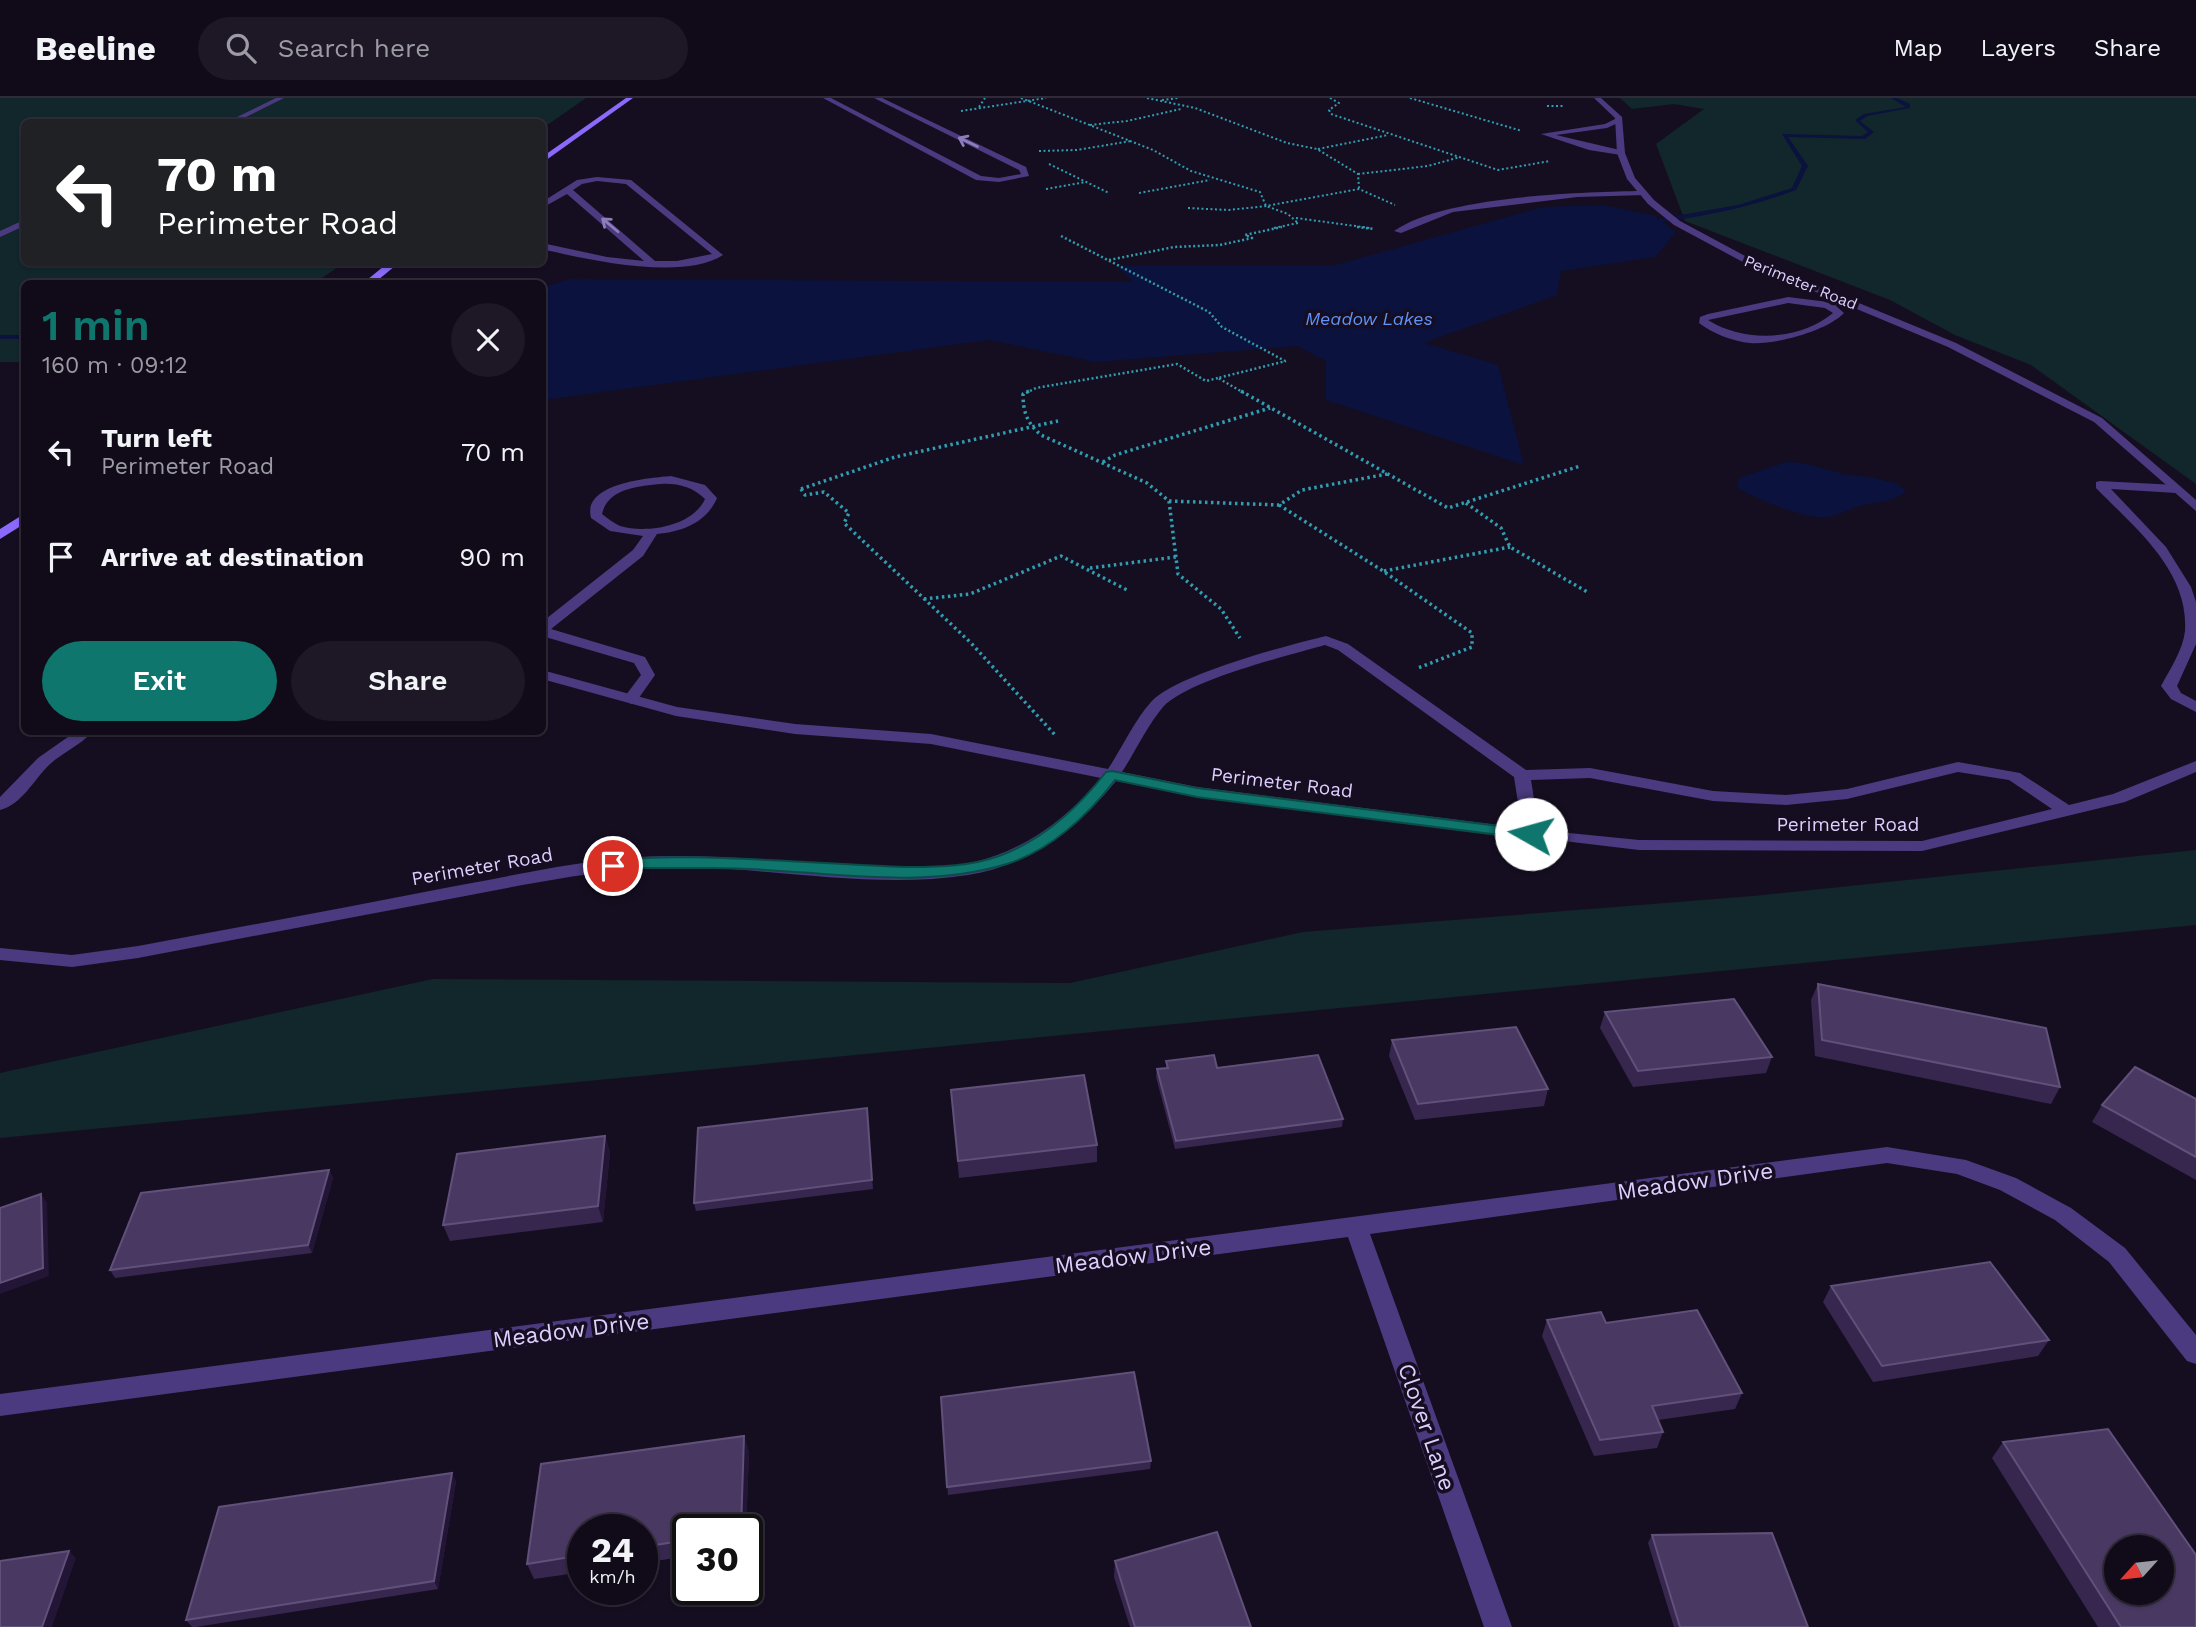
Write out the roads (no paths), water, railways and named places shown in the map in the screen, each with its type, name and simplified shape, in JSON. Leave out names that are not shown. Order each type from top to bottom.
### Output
[{"type":"main road","points":[[546,157],[630,98]]},
{"type":"main road","points":[[371,280],[391,266]]},
{"type":"main road","points":[[0,535],[21,520]]},
{"type":"street","points":[[236,119],[281,98]]},
{"type":"street","points":[[826,98],[979,178],[999,180],[1026,176],[1023,169],[877,98]]},
{"type":"street","points":[[1597,98],[1618,117],[1621,153],[1631,179],[1642,192]]},
{"type":"street","points":[[1618,121],[1607,126],[1545,134],[1592,148],[1621,153]]},
{"type":"street","points":[[546,203],[580,182],[597,179],[628,182],[719,256],[689,264],[650,262],[592,258],[546,247]]},
{"type":"street","points":[[568,190],[650,262]]},
{"type":"street","points":[[1398,231],[1434,215],[1451,211],[1577,195],[1642,192]]},
{"type":"street","name":"Perimeter Road","points":[[1642,192],[1677,223],[1744,259],[1952,345],[2098,420],[2196,507]]},
{"type":"street","points":[[0,234],[21,224]]},
{"type":"street","points":[[1828,305],[1839,313],[1822,325],[1760,341],[1747,340],[1703,323],[1703,319],[1711,316],[1779,301],[1828,305],[1846,301]]},
{"type":"street","points":[[546,627],[638,553],[653,531],[689,523],[702,516],[710,508],[712,500],[709,492],[687,482],[653,481],[616,490],[595,506],[595,515],[601,523],[614,529],[653,531]]},
{"type":"street","points":[[2176,489],[2100,485],[2175,565],[2190,602],[2192,632],[2169,686],[2176,696],[2196,707]]},
{"type":"street","points":[[546,631],[613,649],[640,660],[648,675],[631,699]]},
{"type":"street","name":"Perimeter Road","points":[[0,954],[72,961],[268,929],[542,876],[637,863],[738,863],[858,872],[913,873],[969,869],[1005,859],[1035,846],[1086,807],[1112,775],[1158,703],[1187,686],[1254,661],[1326,640],[1343,647],[1522,775]]},
{"type":"street","name":"Perimeter Road","points":[[546,675],[676,711],[795,729],[930,738],[1197,792],[1639,845],[1922,846],[2119,798],[2196,766]]},
{"type":"street","points":[[0,805],[17,791],[44,761],[80,735]]},
{"type":"street","points":[[1531,834],[1522,775],[1590,773],[1713,796],[1786,800],[1847,794],[1958,767],[2014,776],[2066,811]]},
{"type":"street","name":"Meadow Drive","points":[[0,1405],[1887,1155],[1958,1166],[2008,1184],[2063,1214],[2117,1255],[2196,1353]]},
{"type":"street","name":"Clover Lane","points":[[1356,1227],[1498,1627]]},
{"type":"water","name":"Meadow Lakes","points":[[1602,205],[1653,215],[1676,232],[1655,257],[1561,271],[1557,295],[1424,343],[1498,365],[1524,465],[1326,400],[1326,361],[1297,346],[1096,362],[989,340],[546,400],[546,286],[570,279],[1134,282],[1116,266],[1332,266],[1543,207]]},
{"type":"water","points":[[1786,462],[1875,478],[1898,484],[1906,492],[1889,500],[1860,506],[1833,516],[1820,517],[1782,508],[1737,487],[1739,478]]},
{"type":"waterway","points":[[1644,222],[1720,211],[1794,189],[1805,166],[1784,135],[1863,138],[1871,132],[1857,121],[1866,115],[1908,108],[1908,105],[1893,98]]},
{"type":"waterway","points":[[0,337],[21,337]]}]
